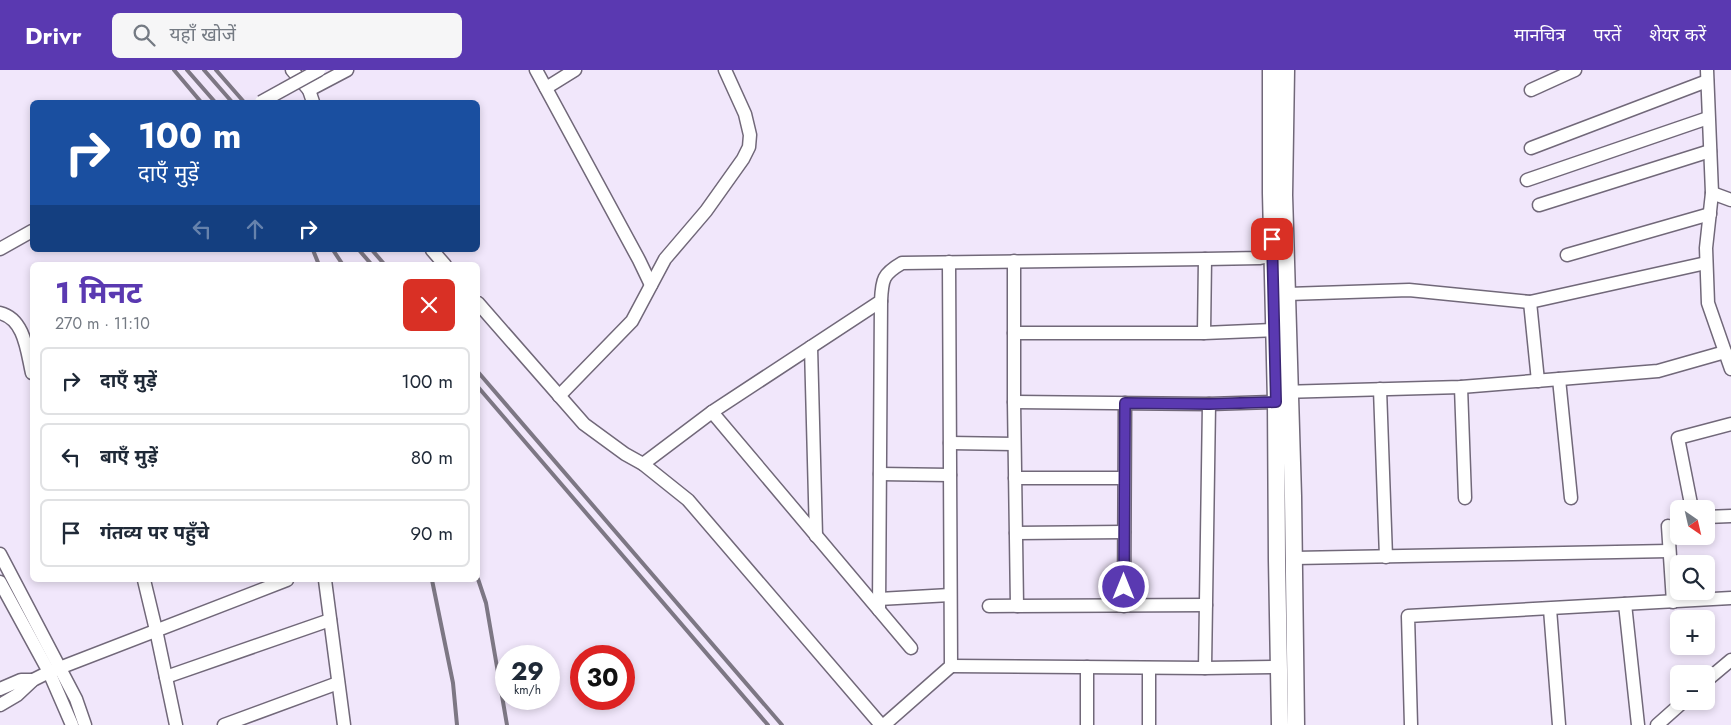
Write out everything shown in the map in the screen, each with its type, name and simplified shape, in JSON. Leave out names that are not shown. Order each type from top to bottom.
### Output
[{"type":"main road","points":[[1271,70],[1271,193],[1275,330],[1294,558],[1298,724]]},
{"type":"main road","points":[[1280,725],[1277,560],[1281,395],[1288,294],[1284,195],[1286,70]]},
{"type":"street","points":[[292,70],[309,90],[312,100]]},
{"type":"street","points":[[265,100],[319,70]]},
{"type":"street","points":[[309,90],[347,70]]},
{"type":"street","points":[[536,70],[651,284]]},
{"type":"street","points":[[546,88],[576,70]]},
{"type":"street","points":[[559,396],[632,321],[665,259],[706,211],[743,159],[749,146],[750,135],[745,114],[725,70]]},
{"type":"street","points":[[1531,90],[1575,70]]},
{"type":"street","points":[[1531,148],[1707,75],[1712,193],[1706,248],[1708,303],[1726,346],[1731,368]]},
{"type":"street","points":[[1526,180],[1708,118]]},
{"type":"street","points":[[1539,205],[1710,151]]},
{"type":"street","points":[[1712,193],[1731,200]]},
{"type":"street","points":[[1568,256],[1710,214]]},
{"type":"street","points":[[0,249],[30,232]]},
{"type":"street","points":[[434,252],[442,262]]},
{"type":"street","points":[[879,605],[881,301],[882,281],[888,271],[902,263],[1260,258],[1273,255]]},
{"type":"street","points":[[1204,333],[1205,259]]},
{"type":"street","points":[[1014,261],[1014,444],[1017,606]]},
{"type":"street","points":[[949,262],[951,666]]},
{"type":"street","points":[[1288,294],[1409,290],[1530,302],[1706,263]]},
{"type":"street","points":[[643,464],[712,412],[881,301]]},
{"type":"street","points":[[1530,302],[1538,381]]},
{"type":"street","points":[[480,305],[584,424],[625,454],[643,464],[688,500],[882,725],[951,666],[1280,667]]},
{"type":"street","points":[[0,313],[8,314],[23,335],[30,365]]},
{"type":"street","points":[[1014,333],[1204,333],[1275,330]]},
{"type":"street","points":[[1014,402],[1209,404],[1281,395],[1461,387],[1538,381],[1658,371],[1726,346]]},
{"type":"street","points":[[811,347],[816,536]]},
{"type":"street","points":[[1559,379],[1571,498]]},
{"type":"street","points":[[1461,387],[1465,498]]},
{"type":"street","points":[[1380,390],[1386,557]]},
{"type":"street","points":[[1124,606],[1125,403]]},
{"type":"street","points":[[1205,668],[1209,404]]},
{"type":"street","points":[[712,412],[816,536],[879,605],[911,648]]},
{"type":"street","points":[[1690,500],[1678,438],[1731,424]]},
{"type":"street","points":[[950,443],[1014,444]]},
{"type":"street","points":[[880,474],[950,475]]},
{"type":"street","points":[[1015,478],[1124,478]]},
{"type":"street","points":[[1715,516],[1731,516]]},
{"type":"street","points":[[1668,526],[1673,602]]},
{"type":"street","points":[[1016,533],[1124,532]]},
{"type":"street","points":[[1294,558],[1670,551]]},
{"type":"street","points":[[0,554],[15,582],[54,670],[72,725]]},
{"type":"street","points":[[15,582],[1,586],[54,670],[76,699],[85,725]]},
{"type":"street","points":[[144,582],[176,725]]},
{"type":"street","points":[[0,705],[22,692],[34,680],[54,670],[156,630],[260,585],[276,582]]},
{"type":"street","points":[[324,582],[344,725]]},
{"type":"street","points":[[879,605],[950,595]]},
{"type":"street","points":[[1410,725],[1408,616],[1731,598]]},
{"type":"street","points":[[1625,604],[1638,725]]},
{"type":"street","points":[[989,606],[1206,606]]},
{"type":"street","points":[[1550,608],[1559,725]]},
{"type":"street","points":[[166,677],[330,620]]},
{"type":"street","points":[[1715,673],[1731,660]]},
{"type":"street","points":[[1087,667],[1088,725]]},
{"type":"street","points":[[1149,668],[1149,725]]},
{"type":"street","points":[[0,688],[14,682],[34,680]]},
{"type":"street","points":[[224,725],[338,683]]},
{"type":"street","points":[[1657,725],[1674,710]]},
{"type":"railway","points":[[174,70],[199,100]]},
{"type":"railway","points":[[187,70],[213,100]]},
{"type":"railway","points":[[204,70],[230,100]]},
{"type":"railway","points":[[216,70],[242,100]]},
{"type":"railway","points":[[314,252],[318,262]]},
{"type":"railway","points":[[334,252],[341,262]]},
{"type":"railway","points":[[361,252],[369,262]]},
{"type":"railway","points":[[374,252],[382,262]]},
{"type":"railway","points":[[480,374],[782,725]]},
{"type":"railway","points":[[480,389],[768,725]]},
{"type":"railway","points":[[432,582],[453,683],[457,725]]},
{"type":"railway","points":[[479,582],[486,603],[507,725]]},
{"type":"route","points":[[1124,587],[1125,403],[1209,404],[1276,402],[1272,239]]}]
